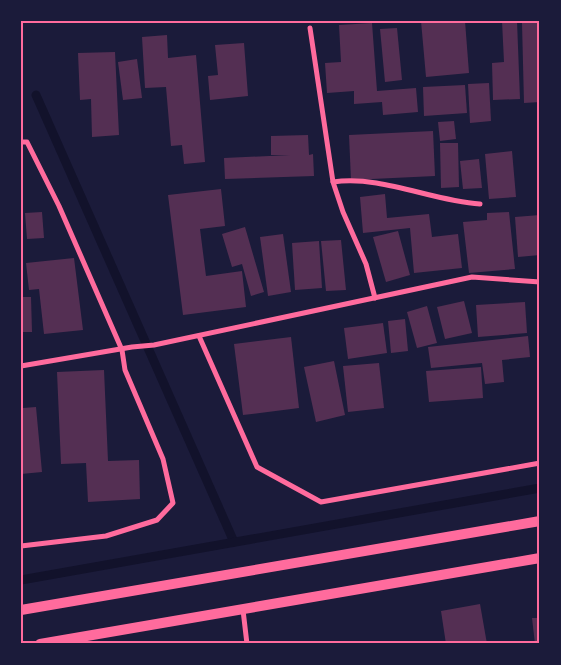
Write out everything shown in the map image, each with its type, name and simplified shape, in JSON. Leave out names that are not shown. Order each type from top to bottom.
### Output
[{"type":"main road","points":[[21,610],[540,521]]},
{"type":"main road","points":[[40,644],[540,558]]},
{"type":"street","points":[[310,28],[333,182],[343,212],[366,264],[375,298]]},
{"type":"street","points":[[21,142],[27,142],[59,206],[122,350],[125,370],[163,459],[173,504],[157,520],[106,536],[21,546]]},
{"type":"street","points":[[333,182],[377,184],[457,202],[480,204]]},
{"type":"street","points":[[21,366],[154,345],[472,277],[540,282]]},
{"type":"street","points":[[199,336],[257,467],[321,502],[540,463]]},
{"type":"street","points":[[243,608],[247,644]]},
{"type":"building","points":[[421,21],[465,21],[469,73],[426,77]]},
{"type":"building","points":[[502,21],[517,21],[520,99],[493,100],[492,63],[504,62]]},
{"type":"building","points":[[540,22],[540,102],[524,103],[522,23]]},
{"type":"building","points":[[372,23],[377,91],[416,88],[418,112],[383,115],[382,102],[354,104],[354,91],[327,93],[325,63],[341,62],[339,25]]},
{"type":"building","points":[[397,28],[402,80],[385,82],[380,29]]},
{"type":"building","points":[[167,35],[168,58],[196,55],[205,162],[184,164],[182,145],[171,146],[166,87],[145,88],[142,37]]},
{"type":"building","points":[[244,43],[248,96],[210,100],[208,76],[218,75],[215,45]]},
{"type":"building","points":[[115,52],[119,135],[92,137],[91,99],[80,100],[78,53]]},
{"type":"building","points":[[137,59],[142,98],[123,100],[118,62]]},
{"type":"building","points":[[489,83],[491,121],[470,123],[468,84]]},
{"type":"building","points":[[465,85],[467,113],[424,116],[423,87]]},
{"type":"building","points":[[454,121],[456,139],[440,141],[438,122]]},
{"type":"building","points":[[433,131],[435,176],[351,180],[349,135]]},
{"type":"building","points":[[308,135],[309,155],[313,154],[314,176],[225,179],[224,158],[290,155],[271,155],[271,136]]},
{"type":"building","points":[[440,143],[458,143],[459,187],[441,188]]},
{"type":"building","points":[[512,151],[516,197],[489,199],[485,154]]},
{"type":"building","points":[[479,159],[482,188],[463,189],[460,161]]},
{"type":"building","points":[[221,189],[225,226],[200,229],[206,276],[242,271],[246,307],[183,315],[168,195]]},
{"type":"building","points":[[385,194],[387,218],[429,214],[432,237],[458,234],[462,268],[414,273],[410,228],[363,233],[360,197]]},
{"type":"building","points":[[42,212],[44,238],[27,239],[25,213]]},
{"type":"building","points":[[509,212],[515,269],[469,273],[463,222],[487,220],[487,213]]},
{"type":"building","points":[[540,215],[540,255],[518,257],[515,217]]},
{"type":"building","points":[[245,227],[264,292],[251,296],[242,264],[232,267],[222,234]]},
{"type":"building","points":[[398,231],[410,275],[386,282],[373,237]]},
{"type":"building","points":[[283,234],[291,292],[268,296],[260,237]]},
{"type":"building","points":[[341,240],[346,290],[326,291],[321,241]]},
{"type":"building","points":[[319,241],[322,288],[295,290],[292,243]]},
{"type":"building","points":[[74,258],[83,330],[44,334],[39,289],[29,290],[26,263]]},
{"type":"building","points":[[21,297],[31,297],[32,332],[21,332]]},
{"type":"building","points":[[464,301],[472,333],[445,339],[437,307]]},
{"type":"building","points":[[525,302],[527,333],[478,337],[476,305]]},
{"type":"building","points":[[427,306],[437,343],[417,348],[407,312]]},
{"type":"building","points":[[405,319],[408,351],[391,353],[388,321]]},
{"type":"building","points":[[383,323],[387,353],[348,359],[344,328]]},
{"type":"building","points":[[528,336],[530,357],[502,360],[504,382],[485,384],[482,363],[431,368],[428,347]]},
{"type":"building","points":[[291,337],[299,408],[243,415],[234,344]]},
{"type":"building","points":[[334,361],[345,415],[316,422],[304,367]]},
{"type":"building","points":[[379,363],[384,408],[348,412],[343,366]]},
{"type":"building","points":[[481,367],[483,398],[429,402],[426,371]]},
{"type":"building","points":[[104,370],[108,461],[139,460],[140,499],[88,502],[86,463],[61,464],[57,372]]},
{"type":"building","points":[[21,400],[23,408],[36,407],[42,472],[21,474]]},
{"type":"building","points":[[480,604],[487,644],[446,644],[441,611]]},
{"type":"building","points":[[532,618],[540,618],[540,644],[535,644]]},
{"type":"waterway","points":[[36,95],[234,542]]},
{"type":"waterway","points":[[21,580],[540,488]]}]
